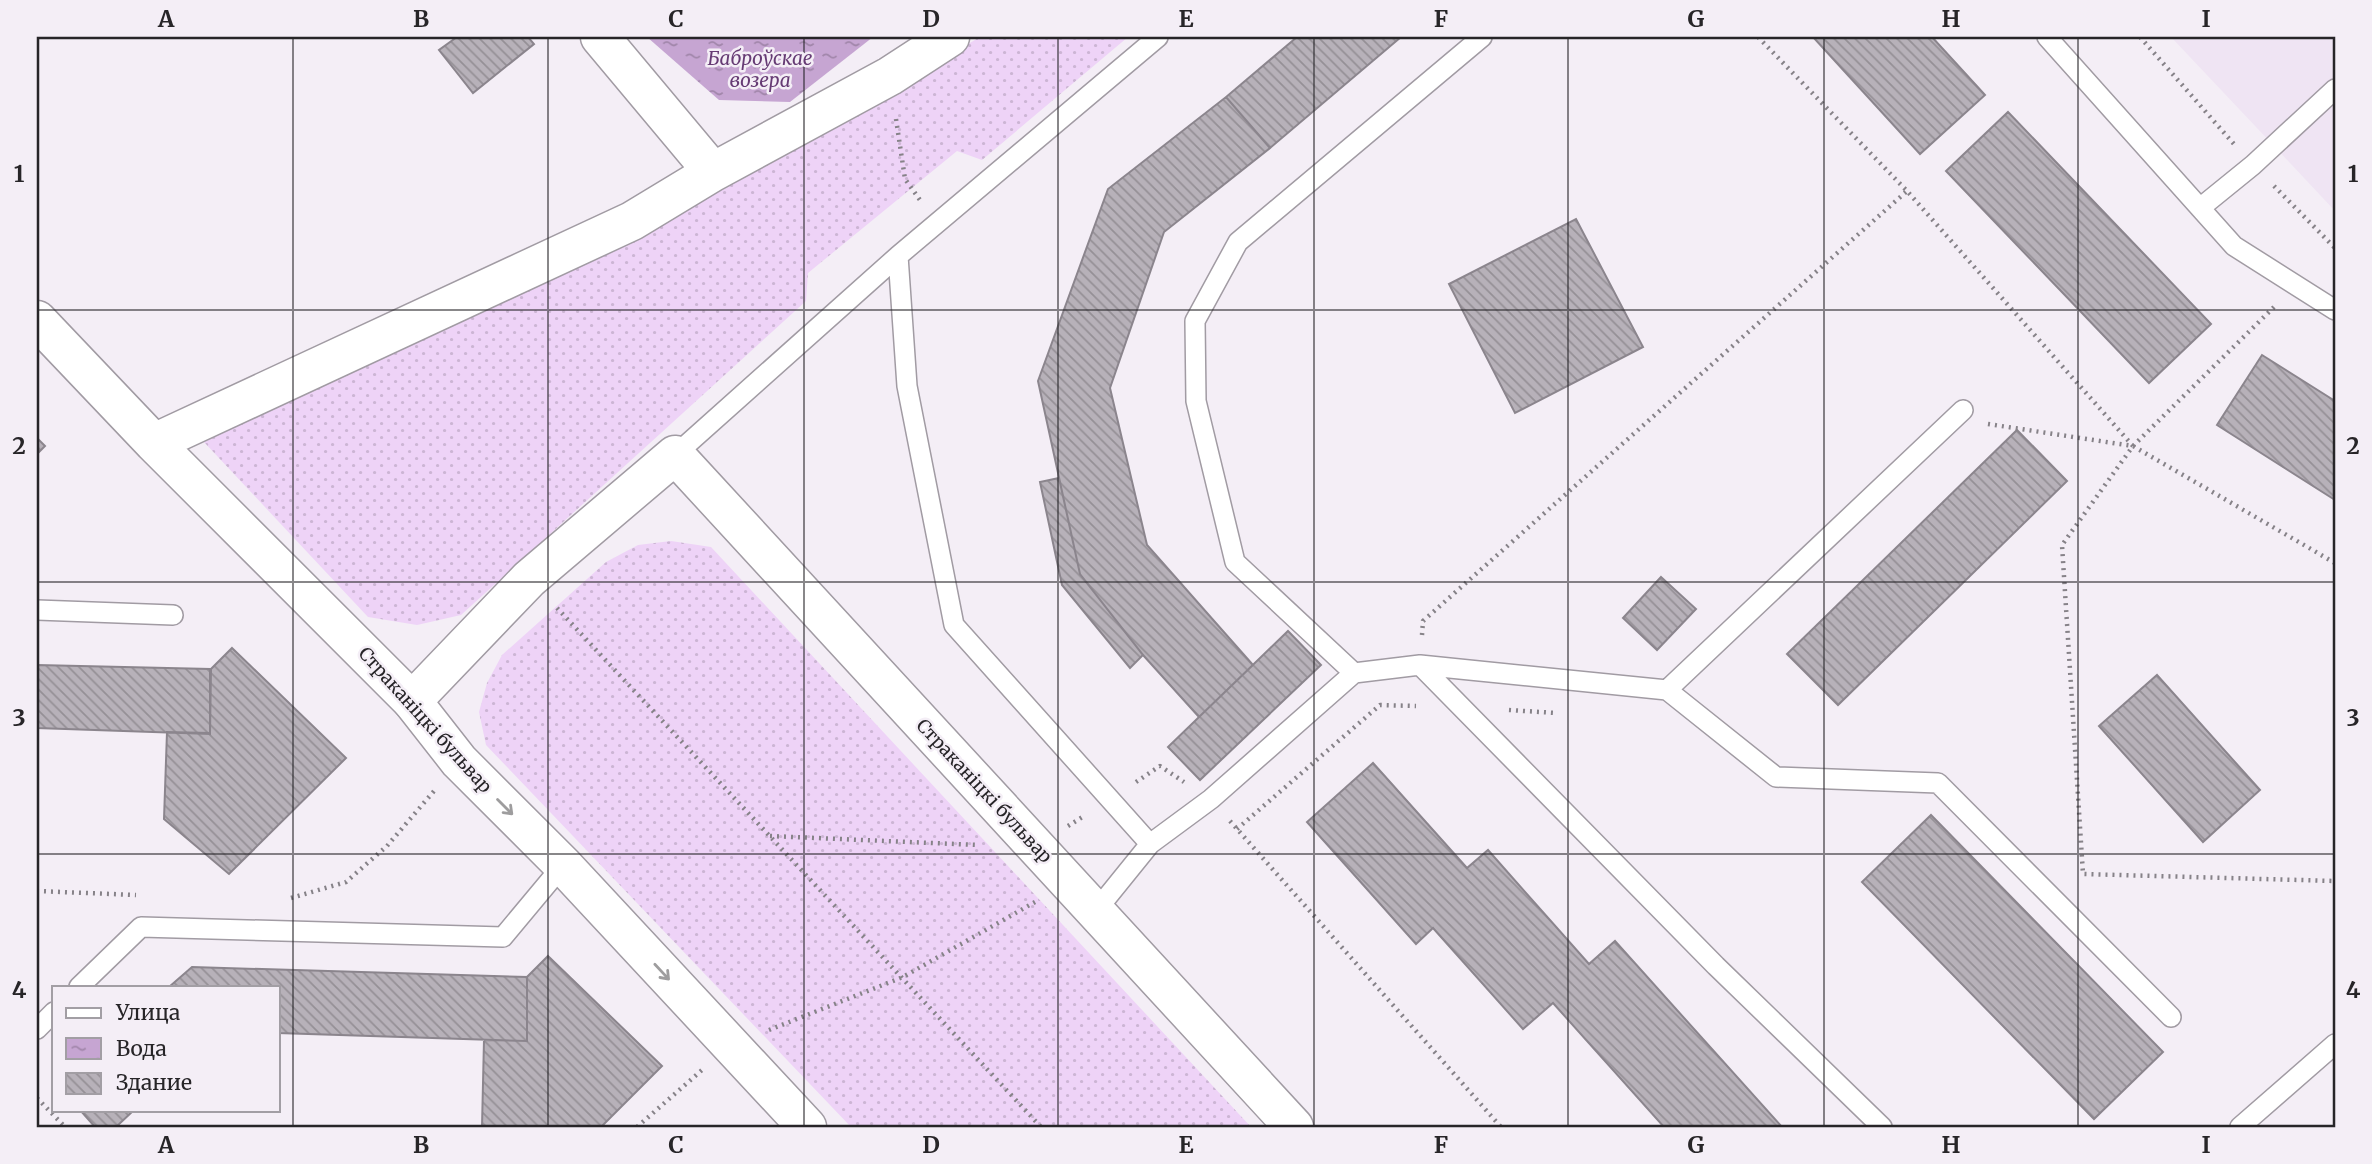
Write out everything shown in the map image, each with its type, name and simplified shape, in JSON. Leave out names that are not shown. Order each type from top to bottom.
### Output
[{"type":"street","points":[[600,37],[713,172]]},
{"type":"street","points":[[154,443],[632,221],[713,172],[890,76],[950,37]]},
{"type":"street","name":"Страканіцкі бульвар","points":[[37,320],[154,443],[412,701],[459,761],[563,865],[807,1127]]},
{"type":"street","points":[[412,701],[529,579],[675,455]]},
{"type":"street","name":"Страканіцкі бульвар","points":[[675,455],[1294,1127]]},
{"type":"lane","points":[[675,455],[936,223],[1158,37]]},
{"type":"lane","points":[[1354,673],[1235,562],[1196,401],[1195,321],[1238,242],[1482,37]]},
{"type":"lane","points":[[2047,37],[2234,246],[2335,310]]},
{"type":"lane","points":[[2200,208],[2253,165],[2335,89]]},
{"type":"lane","points":[[898,256],[907,386],[954,625],[1150,844]]},
{"type":"lane","points":[[1667,690],[1963,410]]},
{"type":"lane","points":[[37,610],[173,615]]},
{"type":"lane","points":[[1420,665],[1716,966],[1882,1127]]},
{"type":"lane","points":[[1095,912],[1150,844],[1211,799],[1354,673],[1420,665],[1667,690],[1776,777],[1938,783],[2171,1017]]},
{"type":"lane","points":[[80,986],[141,927],[503,937],[563,865]]},
{"type":"lane","points":[[37,1029],[52,1014]]},
{"type":"lane","points":[[2240,1127],[2335,1044]]},
{"type":"path","points":[[1758,37],[1906,191],[2133,446],[2335,563]]},
{"type":"path","points":[[890,76],[905,179],[936,223]]},
{"type":"path","points":[[1420,665],[1423,621],[1906,191]]},
{"type":"path","points":[[2295,286],[2133,446],[2062,545],[2082,874],[2335,881]]},
{"type":"path","points":[[1986,424],[2133,446]]},
{"type":"path","points":[[529,579],[1041,1127]]},
{"type":"path","points":[[1237,829],[1381,705],[1566,713]]},
{"type":"path","points":[[283,901],[346,882],[387,846],[459,761]]},
{"type":"path","points":[[1211,799],[1501,1127]]},
{"type":"path","points":[[637,1127],[729,1046],[902,976],[1069,883]]},
{"type":"path","points":[[37,891],[146,895]]},
{"type":"path","points":[[37,1098],[65,1127]]},
{"type":"shaded area","points":[[980,37],[1128,37],[982,160],[957,151],[808,273],[806,301],[461,615],[417,625],[368,617],[204,442],[661,225]]},
{"type":"shaded area","points":[[2171,37],[2335,37],[2335,211],[2274,146]]},
{"type":"shaded area","points":[[671,541],[711,547],[1251,1127],[851,1127],[486,745],[479,712],[487,683],[502,655],[606,562],[638,545]]},
{"type":"water","name":"Баброўскае возера","points":[[647,37],[873,37],[790,102],[719,100]]},
{"type":"building","points":[[457,37],[528,37],[534,44],[473,93],[439,50]]},
{"type":"building","points":[[1297,37],[1401,37],[1270,148],[1226,97]]},
{"type":"building","points":[[1813,37],[1932,37],[1985,95],[1920,154]]},
{"type":"building","points":[[1226,97],[1270,148],[1164,232],[1110,388],[1147,545],[1253,665],[1199,717],[1143,655],[1080,574],[1038,381],[1108,189]]},
{"type":"building","points":[[2008,112],[2211,324],[2149,383],[1946,171]]},
{"type":"building","points":[[1576,219],[1643,347],[1515,413],[1449,284]]},
{"type":"building","points":[[2262,355],[2335,401],[2335,500],[2217,425]]},
{"type":"building","points":[[2017,430],[2067,481],[1838,705],[1787,654]]},
{"type":"building","points":[[37,438],[45,446],[37,454]]},
{"type":"building","points":[[1059,478],[1080,574],[1143,655],[1130,668],[1062,585],[1040,482]]},
{"type":"building","points":[[1661,577],[1696,609],[1657,650],[1623,618]]},
{"type":"building","points":[[1288,631],[1321,665],[1200,780],[1168,747]]},
{"type":"building","points":[[232,648],[346,758],[229,874],[164,819],[167,732],[210,733],[211,669]]},
{"type":"building","points":[[37,665],[210,669],[210,734],[37,728]]},
{"type":"building","points":[[2157,675],[2260,790],[2203,842],[2099,726]]},
{"type":"building","points":[[1373,763],[1467,868],[1488,850],[1589,964],[1615,941],[1782,1127],[1664,1127],[1553,1003],[1523,1029],[1433,928],[1416,944],[1307,822]]},
{"type":"building","points":[[1931,815],[2163,1052],[2094,1119],[1862,882]]},
{"type":"building","points":[[548,956],[662,1066],[601,1127],[482,1127],[484,1040],[527,1041],[527,977]]},
{"type":"building","points":[[192,967],[527,977],[527,1041],[280,1033],[280,986],[170,986]]},
{"type":"building","points":[[82,1112],[132,1112],[116,1127],[95,1127]]}]
